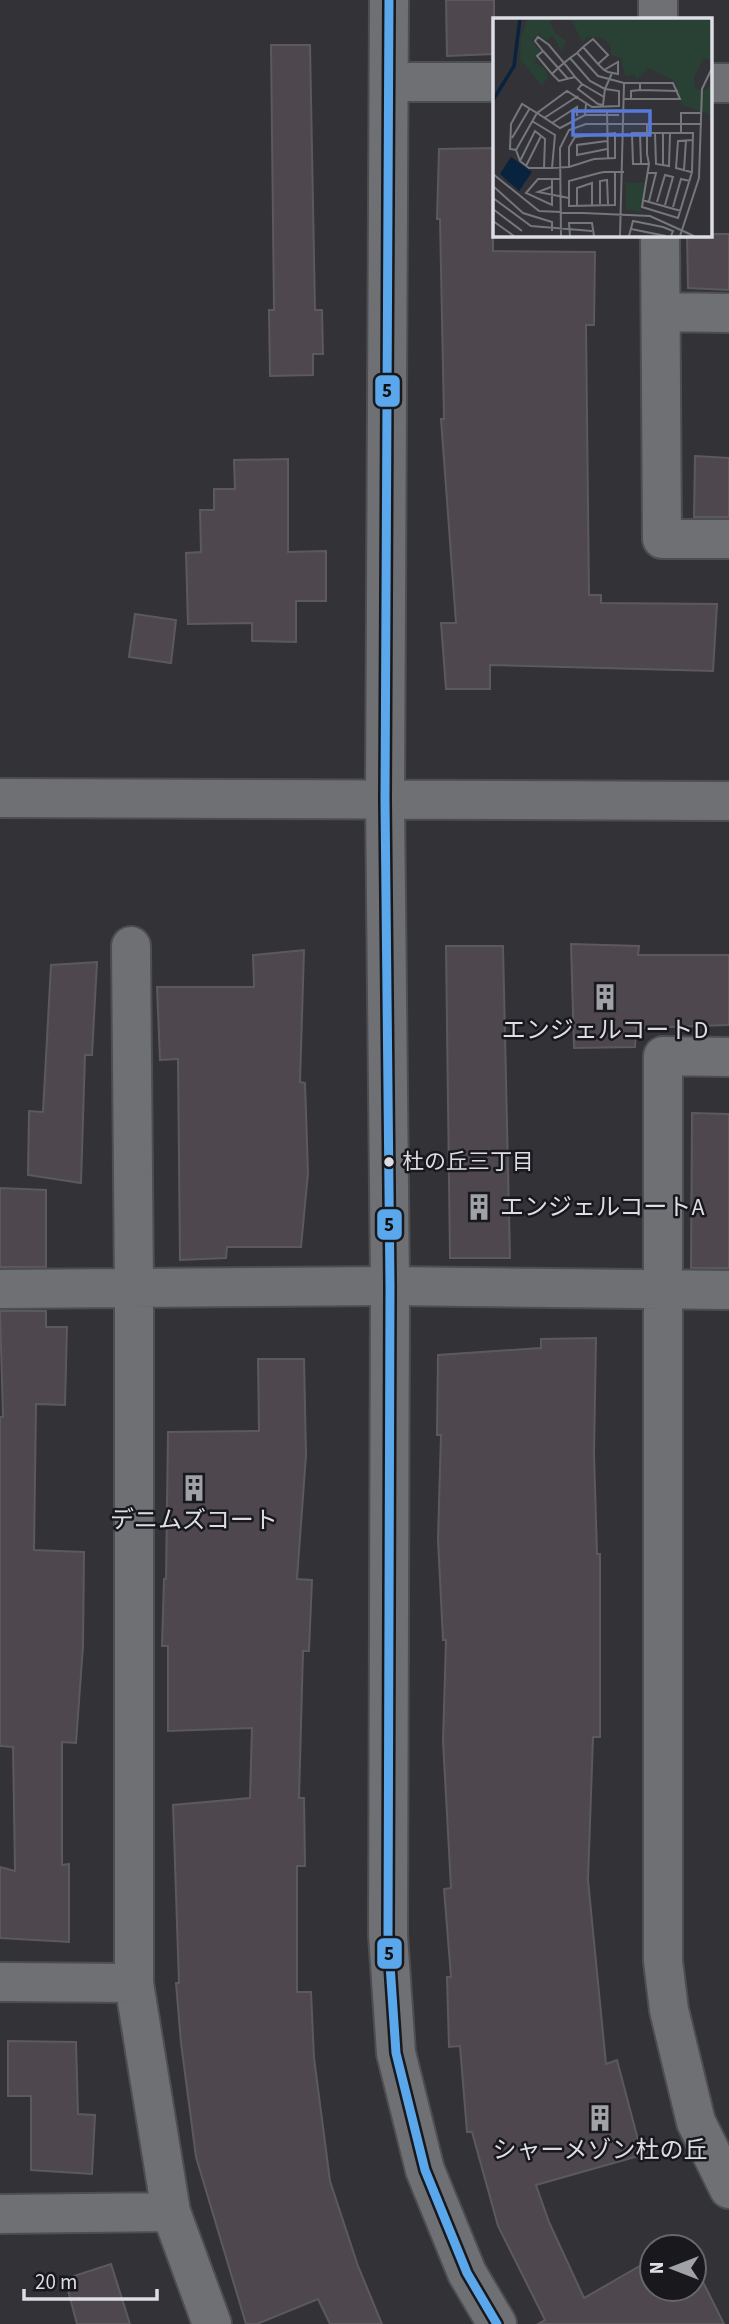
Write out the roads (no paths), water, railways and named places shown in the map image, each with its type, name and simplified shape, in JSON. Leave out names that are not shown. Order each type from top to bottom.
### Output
[{"type":"street","points":[[389,0],[386,800],[390,1286],[388,1935],[397,2053],[425,2170],[467,2273],[497,2324]]},
{"type":"street","points":[[658,0],[658,18]]},
{"type":"street","points":[[389,82],[493,82]]},
{"type":"street","points":[[660,236],[662,539],[729,539]]},
{"type":"street","points":[[662,312],[729,313]]},
{"type":"street","points":[[0,799],[729,801]]},
{"type":"street","points":[[131,946],[135,1288],[134,1983],[171,2212],[212,2324]]},
{"type":"street","points":[[729,1057],[663,1056],[663,1961],[669,2010],[696,2122],[729,2189]]},
{"type":"street","points":[[0,1289],[390,1286],[729,1290]]},
{"type":"street","points":[[0,1982],[134,1983]]},
{"type":"street","points":[[0,2214],[171,2212]]},
{"type":"place","name":"エンジェルコートD","points":[[605,997]]},
{"type":"place","name":"杜の丘三丁目","points":[[389,1162]]},
{"type":"place","name":"エンジェルコートA","points":[[479,1207]]},
{"type":"place","name":"デニムズコート","points":[[194,1488]]},
{"type":"place","name":"シャーメゾン杜の丘","points":[[600,2118]]}]
